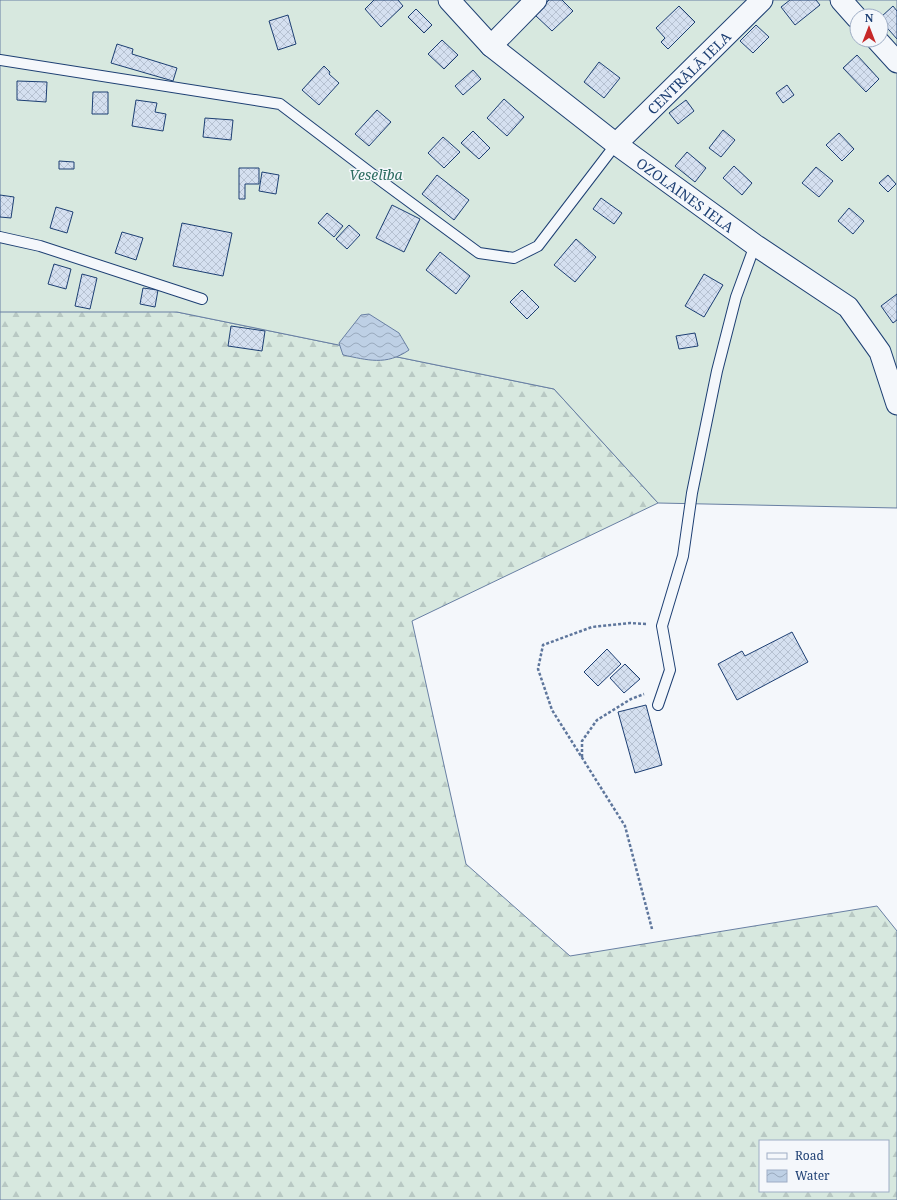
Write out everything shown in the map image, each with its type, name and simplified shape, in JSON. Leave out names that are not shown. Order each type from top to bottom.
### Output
[{"type":"street","name":"OZOLAINES IELA","points":[[449,0],[491,46],[616,144],[755,245],[848,307],[880,352],[897,404]]},
{"type":"street","points":[[491,46],[536,0]]},
{"type":"street","name":"CENTRĀLĀ IELA","points":[[616,144],[762,0]]},
{"type":"street","points":[[840,0],[849,10]]},
{"type":"street","points":[[884,48],[897,62]]},
{"type":"lane","points":[[0,60],[280,104],[479,253],[514,258],[538,246],[616,144]]},
{"type":"lane","points":[[0,238],[40,246],[202,299]]},
{"type":"lane","points":[[658,705],[670,670],[662,626],[683,556],[692,493],[718,371],[736,297],[755,245]]},
{"type":"path","points":[[652,929],[625,826],[552,710],[538,669],[543,644],[592,627],[630,623],[662,626]]},
{"type":"path","points":[[582,757],[582,741],[597,720],[631,699],[664,688]]},
{"type":"green space","name":"Veselība","points":[[0,0],[897,0],[897,508],[658,503],[554,389],[177,312],[0,312]]},
{"type":"green space","points":[[0,290],[177,312],[554,389],[658,503],[412,621],[466,864],[570,956],[877,906],[897,931],[897,1200],[0,1200]]},
{"type":"water","points":[[369,314],[399,333],[409,350],[401,355],[385,360],[369,360],[343,355],[339,343],[361,315]]},
{"type":"building","points":[[374,0],[398,0],[403,6],[381,27],[365,9]]},
{"type":"building","points":[[549,0],[562,0],[573,11],[552,31],[535,15]]},
{"type":"building","points":[[790,0],[816,0],[820,5],[795,25],[781,7]]},
{"type":"building","points":[[679,6],[695,22],[668,49],[661,42],[665,38],[656,28]]},
{"type":"building","points":[[893,6],[897,11],[897,39],[889,30],[889,10]]},
{"type":"building","points":[[416,9],[432,25],[424,33],[408,17]]},
{"type":"building","points":[[288,15],[296,44],[278,50],[269,21]]},
{"type":"building","points":[[756,25],[769,37],[753,53],[740,41]]},
{"type":"building","points":[[442,40],[458,55],[444,69],[428,54]]},
{"type":"building","points":[[117,44],[133,49],[132,54],[177,68],[173,81],[111,63]]},
{"type":"building","points":[[857,55],[879,79],[866,92],[843,68]]},
{"type":"building","points":[[599,62],[620,78],[604,98],[584,82]]},
{"type":"building","points":[[324,66],[330,72],[329,74],[339,83],[319,105],[302,90]]},
{"type":"building","points":[[473,70],[481,79],[463,95],[455,86]]},
{"type":"building","points":[[17,81],[47,82],[46,102],[17,100]]},
{"type":"building","points":[[787,85],[794,95],[783,103],[776,93]]},
{"type":"building","points":[[93,92],[108,92],[108,114],[92,114]]},
{"type":"building","points":[[504,99],[524,117],[507,136],[487,118]]},
{"type":"building","points":[[136,100],[157,103],[155,112],[166,114],[163,131],[132,126]]},
{"type":"building","points":[[686,100],[694,111],[678,124],[669,113]]},
{"type":"building","points":[[377,110],[391,122],[369,146],[355,134]]},
{"type":"building","points":[[205,118],[233,120],[231,140],[203,137]]},
{"type":"building","points":[[723,130],[735,140],[721,157],[709,148]]},
{"type":"building","points":[[473,131],[490,148],[479,159],[461,143]]},
{"type":"building","points":[[839,133],[854,149],[842,161],[826,145]]},
{"type":"building","points":[[443,137],[460,152],[444,168],[428,153]]},
{"type":"building","points":[[687,152],[706,168],[695,182],[675,166]]},
{"type":"building","points":[[59,161],[74,162],[74,169],[59,169]]},
{"type":"building","points":[[734,166],[752,183],[742,195],[723,178]]},
{"type":"building","points":[[816,167],[833,181],[819,197],[802,183]]},
{"type":"building","points":[[239,168],[259,168],[259,184],[245,184],[245,199],[239,199]]},
{"type":"building","points":[[262,172],[279,175],[276,194],[259,191]]},
{"type":"building","points":[[437,175],[469,200],[454,220],[422,194]]},
{"type":"building","points":[[888,175],[896,184],[888,192],[879,183]]},
{"type":"building","points":[[0,195],[14,197],[11,218],[0,217]]},
{"type":"building","points":[[601,198],[622,213],[614,224],[593,209]]},
{"type":"building","points":[[392,205],[420,219],[404,252],[376,238]]},
{"type":"building","points":[[56,207],[73,212],[67,233],[50,228]]},
{"type":"building","points":[[849,208],[864,221],[853,234],[838,221]]},
{"type":"building","points":[[327,213],[343,226],[334,237],[318,223]]},
{"type":"building","points":[[182,223],[232,233],[223,276],[173,266]]},
{"type":"building","points":[[349,225],[360,235],[347,249],[336,239]]},
{"type":"building","points":[[122,232],[143,238],[136,260],[115,253]]},
{"type":"building","points":[[576,239],[596,257],[575,282],[554,265]]},
{"type":"building","points":[[440,252],[470,276],[456,294],[426,270]]},
{"type":"building","points":[[54,264],[71,269],[66,289],[48,284]]},
{"type":"building","points":[[82,274],[97,278],[90,309],[75,306]]},
{"type":"building","points":[[704,274],[723,285],[704,317],[685,306]]},
{"type":"building","points":[[143,288],[158,290],[155,307],[140,304]]},
{"type":"building","points":[[522,290],[539,307],[527,319],[510,302]]},
{"type":"building","points":[[897,294],[897,320],[893,323],[881,306]]},
{"type":"building","points":[[231,326],[265,331],[262,351],[228,346]]},
{"type":"building","points":[[695,333],[698,346],[679,349],[676,336]]},
{"type":"building","points":[[792,632],[808,662],[737,700],[718,664],[742,651],[745,656]]},
{"type":"building","points":[[607,649],[621,664],[598,686],[584,672]]},
{"type":"building","points":[[625,664],[640,679],[624,693],[610,678]]},
{"type":"building","points":[[646,705],[662,765],[635,773],[618,712]]}]
